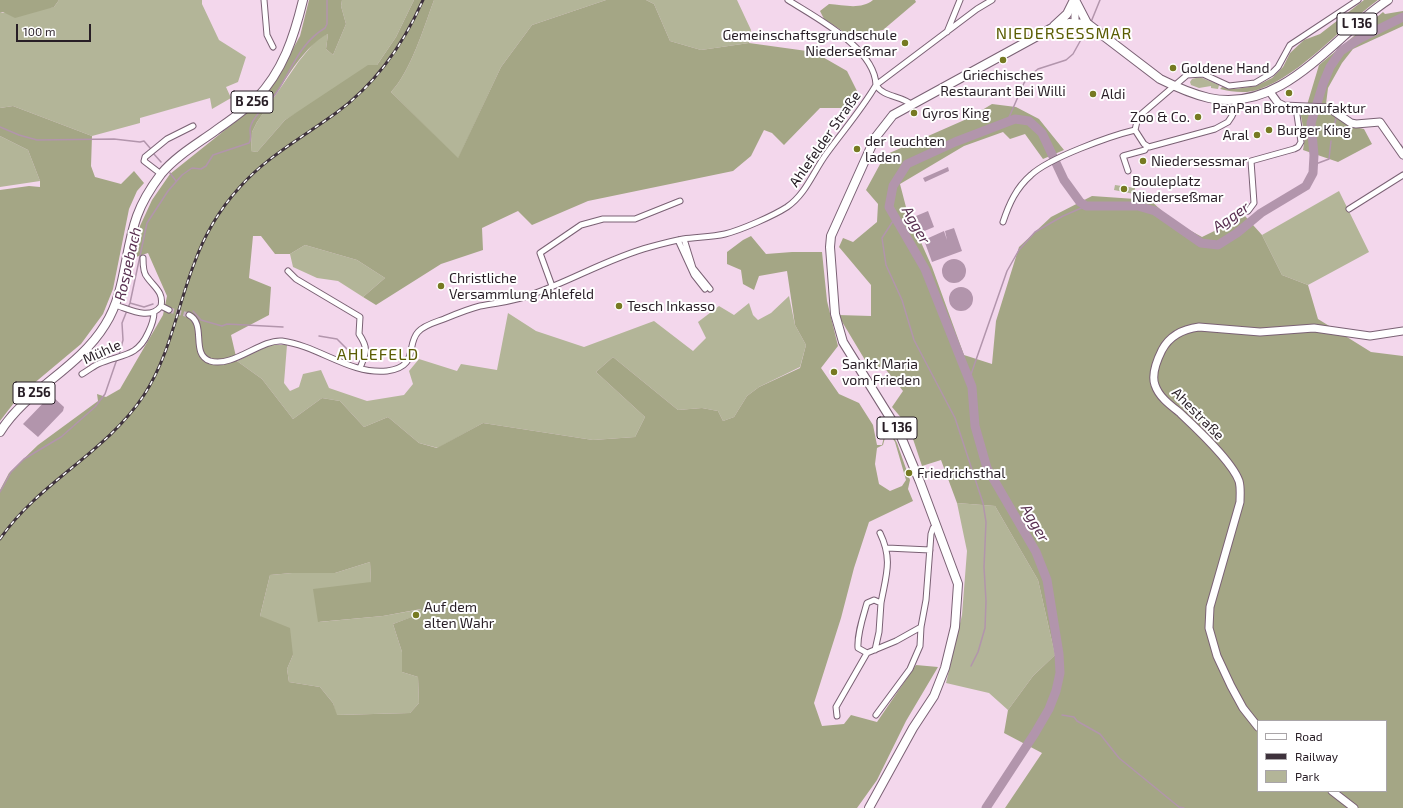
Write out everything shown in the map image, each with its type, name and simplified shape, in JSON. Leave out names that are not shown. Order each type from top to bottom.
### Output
[{"type":"main road","name":"B 256","points":[[0,432],[15,412],[33,394],[75,360],[96,339],[105,326],[122,285],[137,214],[161,174],[180,156],[255,100],[268,86],[290,46],[304,0]]},
{"type":"main road","points":[[1075,0],[1075,23]]},
{"type":"main road","points":[[1075,0],[1089,25]]},
{"type":"main road","points":[[1052,28],[1067,14],[1075,0]]},
{"type":"main road","name":"L 136","points":[[869,808],[913,728],[934,696],[945,668],[956,627],[958,584],[915,469],[896,427],[843,342],[835,314],[830,247],[831,236],[872,144],[893,115],[1052,28],[1075,23],[1089,25],[1160,79],[1174,86],[1209,98],[1235,100],[1254,97],[1270,92],[1299,73],[1388,0]]},
{"type":"main road","points":[[1270,92],[1278,103],[1284,106],[1296,108],[1324,107],[1351,123],[1361,124],[1376,122],[1383,124],[1403,155]]},
{"type":"main road","name":"Ahestraße","points":[[1257,726],[1243,708],[1231,686],[1217,656],[1209,628],[1210,607],[1240,502],[1241,490],[1239,480],[1231,468],[1197,428],[1161,397],[1154,385],[1154,374],[1157,362],[1163,349],[1172,337],[1182,330],[1190,328],[1199,327],[1260,332],[1314,328],[1370,336],[1403,331]]},
{"type":"main road","points":[[1333,792],[1354,808]]},
{"type":"street","points":[[264,0],[267,35],[273,47]]},
{"type":"street","points":[[788,0],[857,48],[876,77],[876,85]]},
{"type":"street","points":[[947,33],[960,0]]},
{"type":"street","points":[[876,85],[977,9],[992,0]]},
{"type":"street","points":[[1235,100],[1235,110],[1228,122],[1215,129],[1154,147],[1144,144],[1135,130],[1138,117],[1186,75],[1195,73],[1203,74],[1229,86],[1255,83],[1272,73],[1278,67],[1290,45],[1338,15],[1358,0]]},
{"type":"street","name":"Ahlefelder Straße","points":[[876,85],[880,92],[900,98],[912,104]]},
{"type":"street","name":"Ahlefelder Straße","points":[[189,315],[193,316],[198,324],[200,349],[203,356],[209,360],[227,361],[280,341],[312,349],[360,368],[386,371],[395,369],[403,365],[408,360],[412,352],[416,334],[420,330],[466,310],[509,302],[552,286],[622,256],[681,240],[725,234],[785,208],[795,201],[803,192],[825,155],[868,99],[876,85]]},
{"type":"street","points":[[1248,211],[1254,203],[1251,161],[1294,149],[1298,147],[1301,142],[1296,108]]},
{"type":"street","points":[[161,174],[144,161],[145,157],[167,139],[193,126]]},
{"type":"street","points":[[1002,222],[1014,194],[1030,176],[1048,164],[1135,130]]},
{"type":"street","points":[[1128,171],[1123,156],[1145,150],[1147,146]]},
{"type":"street","points":[[1349,209],[1403,175]]},
{"type":"street","points":[[552,286],[540,253],[582,225],[603,219],[635,219],[680,201]]},
{"type":"street","points":[[681,240],[693,268],[707,289]]},
{"type":"street","points":[[115,305],[146,314],[154,312],[161,306],[162,297],[155,285],[146,276],[143,258]]},
{"type":"street","points":[[288,271],[296,279],[360,317],[359,334],[365,343],[366,349],[360,368]]},
{"type":"street","points":[[161,306],[169,310]]},
{"type":"street","name":"Mühle","points":[[82,374],[96,365],[113,358],[121,357],[140,347],[154,319],[154,312]]},
{"type":"street","points":[[876,715],[910,669],[920,646],[921,627],[926,600],[930,550],[933,528],[936,526]]},
{"type":"street","points":[[875,650],[879,632],[881,603],[888,565],[887,548],[880,533]]},
{"type":"street","points":[[887,548],[930,550]]},
{"type":"street","points":[[867,653],[858,648],[858,642],[867,603],[874,600],[881,603]]},
{"type":"street","points":[[837,716],[836,707],[867,653],[896,641],[921,627]]},
{"type":"green space","points":[[0,0],[59,0],[54,7],[15,18],[3,12],[0,13]]},
{"type":"green space","points":[[59,0],[202,0],[202,4],[219,40],[246,57],[238,82],[226,87],[231,98],[212,109],[210,98],[140,118],[140,123],[92,136],[13,106],[0,108],[0,13],[54,7]]},
{"type":"green space","points":[[309,0],[342,0],[341,6],[346,24],[333,55],[326,49],[328,34],[308,49],[257,122],[252,132],[251,151],[257,152],[285,120],[368,65],[377,65],[396,37],[414,0],[434,0],[411,61],[405,73],[391,92],[458,158],[501,67],[532,25],[606,0],[646,0],[654,4],[670,41],[701,50],[749,43],[814,52],[847,71],[857,91],[847,108],[820,108],[784,145],[772,133],[764,130],[751,156],[733,171],[588,201],[532,225],[518,211],[482,228],[483,250],[441,264],[376,305],[363,297],[385,278],[357,260],[305,245],[290,254],[275,254],[261,236],[253,236],[249,278],[271,287],[269,315],[231,335],[237,361],[262,379],[293,419],[322,398],[340,401],[364,427],[388,417],[419,443],[437,448],[483,423],[593,440],[635,437],[645,417],[596,372],[613,357],[678,410],[702,408],[718,411],[723,421],[734,417],[747,396],[759,387],[800,368],[806,345],[795,325],[787,271],[759,276],[754,290],[743,284],[741,270],[727,264],[727,252],[751,236],[766,254],[822,252],[827,301],[838,346],[821,368],[839,394],[859,403],[873,425],[877,445],[882,445],[887,424],[897,443],[910,480],[908,489],[913,501],[869,522],[814,703],[822,726],[844,724],[851,715],[877,722],[916,665],[938,667],[906,721],[877,780],[857,808],[0,808],[0,490],[9,473],[38,445],[98,401],[97,394],[106,397],[120,389],[163,315],[167,296],[148,253],[133,258],[140,226],[152,200],[170,174],[260,102],[278,76],[300,36]],"holes":[[[889,433],[895,442],[906,480],[902,486],[890,491],[879,484],[875,464],[877,448],[883,445],[886,434]],[[370,562],[371,582],[313,589],[318,622],[383,616],[421,609],[422,613],[393,624],[402,652],[402,672],[418,677],[419,703],[410,713],[337,715],[333,703],[320,687],[289,682],[287,669],[293,655],[290,628],[260,616],[270,575],[292,573],[335,573]]]},
{"type":"green space","points":[[342,0],[414,0],[396,37],[377,65],[285,120],[257,152],[251,151],[252,132],[257,122],[299,61],[318,38],[328,34],[326,49],[333,55],[346,24],[341,6]]},
{"type":"green space","points":[[434,0],[606,0],[532,25],[501,67],[458,159],[391,92],[405,73],[411,61]]},
{"type":"green space","points":[[646,0],[737,0],[751,30],[749,43],[701,50],[670,41],[654,4]]},
{"type":"green space","points":[[873,0],[915,0],[916,2],[883,30],[850,36],[824,19],[820,11],[829,4],[858,6]]},
{"type":"green space","points":[[1364,0],[1378,0],[1291,73],[1276,82],[1255,91],[1240,92],[1220,89],[1222,87],[1235,89],[1256,86],[1272,78],[1283,67],[1290,53],[1304,40],[1320,34]]},
{"type":"green space","points":[[1403,11],[1403,26],[1353,49],[1342,63],[1328,88],[1326,104],[1307,105],[1319,65],[1383,12],[1385,14]]},
{"type":"green space","points":[[1200,77],[1219,85],[1218,89],[1211,88],[1211,86],[1199,88],[1191,85],[1190,82],[1192,79]]},
{"type":"green space","points":[[992,104],[1016,107],[1039,119],[1064,150],[1043,159],[1025,134],[1010,139],[1003,132],[964,146],[900,184],[907,211],[932,267],[964,355],[992,364],[996,321],[1019,247],[1051,217],[1092,196],[1150,200],[1173,221],[1202,237],[1245,216],[1262,235],[1282,275],[1308,285],[1318,319],[1371,352],[1403,356],[1403,808],[1005,808],[1042,753],[1004,733],[1008,710],[1033,676],[1055,655],[1038,580],[995,506],[957,503],[941,460],[922,466],[909,427],[892,407],[903,391],[883,366],[871,370],[838,315],[871,316],[871,285],[839,247],[843,238],[853,242],[877,222],[878,204],[866,190],[885,155],[969,118]]},
{"type":"green space","points":[[13,106],[92,136],[91,166],[95,177],[121,184],[134,171],[144,183],[137,191],[129,209],[113,289],[103,314],[81,344],[20,395],[0,421],[0,190],[29,186],[40,187],[40,181],[28,150],[0,136],[0,108]]},
{"type":"green space","points":[[1324,110],[1351,126],[1364,129],[1372,144],[1338,162],[1303,150],[1305,137],[1300,111]]},
{"type":"green space","points":[[0,136],[28,150],[40,181],[0,187]]},
{"type":"green space","name":"Bouleplatz Niederseßmar","points":[[1115,185],[1135,188],[1134,194],[1114,190]]},
{"type":"green space","points":[[1339,191],[1369,252],[1308,285],[1282,275],[1262,235]]},
{"type":"green space","points":[[305,245],[357,260],[385,278],[363,297],[338,281],[317,278],[293,267],[290,254]]},
{"type":"green space","points":[[789,296],[795,325],[806,345],[800,367],[759,387],[747,396],[734,417],[723,421],[718,411],[702,408],[678,410],[613,357],[596,372],[645,417],[635,437],[593,440],[483,423],[438,448],[419,443],[388,417],[364,427],[340,401],[322,398],[293,419],[262,379],[237,361],[270,345],[287,345],[284,383],[290,391],[299,387],[303,374],[321,370],[329,388],[367,401],[404,395],[413,384],[409,371],[419,359],[457,371],[461,364],[497,370],[508,313],[536,331],[584,347],[654,321],[693,351],[706,338],[698,322],[719,306],[734,315],[749,303],[753,315],[758,320],[771,313]]},
{"type":"green space","points":[[957,503],[995,506],[1038,580],[1055,655],[1033,676],[1008,710],[989,693],[946,683],[962,615],[967,551]]},
{"type":"green space","points":[[370,562],[371,582],[319,622],[383,616],[422,609],[423,613],[393,624],[402,652],[402,672],[418,677],[419,703],[410,713],[336,715],[333,703],[320,687],[289,682],[287,669],[293,655],[260,616],[270,575],[292,573],[335,573]]},
{"type":"shaded area","points":[[948,167],[949,171],[925,182],[923,178]]},
{"type":"shaded area","points":[[928,211],[934,227],[922,232],[916,216]]},
{"type":"shaded area","points":[[954,228],[962,251],[932,262],[924,240],[944,231],[947,240],[945,231]]},
{"type":"shaded area","points":[[954,259],[963,262],[966,271],[963,280],[954,283],[945,280],[942,271],[945,262]]},
{"type":"shaded area","points":[[961,287],[966,288],[972,294],[972,304],[966,310],[961,311],[956,310],[950,304],[949,299],[950,294],[956,288]]},
{"type":"shaded area","points":[[49,397],[53,397],[64,407],[63,411],[38,437],[23,424]]},
{"type":"waterway","name":"Rospebach","points":[[119,355],[123,340],[122,323],[130,303],[147,223],[168,191],[182,175],[192,168],[201,169],[206,166],[213,155],[249,143],[251,139],[250,128],[255,117],[274,96],[301,50],[325,28],[327,24],[327,0]]},
{"type":"waterway","points":[[1091,22],[1100,0]]},
{"type":"waterway","name":"Agger","points":[[986,808],[1049,709],[1056,691],[1060,673],[1059,654],[1047,580],[1036,552],[987,468],[975,426],[972,387],[925,269],[889,207],[893,186],[907,164],[955,142],[1015,119],[1029,121],[1042,133],[1064,180],[1080,202],[1086,206],[1138,206],[1155,211],[1201,243],[1218,245],[1237,233],[1261,213],[1306,186],[1313,173],[1314,155],[1311,123],[1330,67],[1341,51],[1359,39],[1403,17]]},
{"type":"waterway","points":[[1007,122],[1024,83],[1029,76],[1038,69],[1066,60],[1073,54],[1088,27]]},
{"type":"waterway","points":[[1333,132],[1336,118],[1339,117]]},
{"type":"waterway","points":[[0,127],[19,135],[37,140],[114,139],[140,142],[144,141],[150,148]]},
{"type":"waterway","points":[[1313,165],[1329,159],[1331,141]]},
{"type":"waterway","points":[[153,153],[161,162]]},
{"type":"waterway","points":[[170,173],[176,181]]},
{"type":"waterway","points":[[969,380],[1007,271],[1019,250],[1035,232],[1063,216],[1086,206]]},
{"type":"waterway","points":[[895,218],[882,238],[886,265],[902,300],[914,340],[955,418],[983,503],[986,522],[984,567],[986,601],[985,628],[978,652],[971,666]]},
{"type":"waterway","points":[[130,303],[144,307],[153,304]]},
{"type":"waterway","points":[[193,311],[201,320],[222,326],[227,324],[283,327]]},
{"type":"waterway","points":[[319,336],[337,339],[347,349]]},
{"type":"waterway","name":"Rospebach","points":[[0,492],[11,472],[24,459],[61,437],[95,407],[105,394],[117,359]]},
{"type":"waterway","points":[[1062,715],[1074,717],[1077,721],[1100,734],[1119,758],[1179,807],[1184,808]]},
{"type":"tunnel","points":[[169,310],[189,315]]},
{"type":"railway","points":[[0,539],[16,519],[34,501],[111,434],[129,416],[144,395],[153,380],[167,348],[188,281],[202,243],[219,214],[232,196],[250,177],[273,157],[336,113],[364,89],[387,62],[407,33],[423,0]]},
{"type":"place","name":"Gemeinschaftsgrundschule Niederseßmar","points":[[905,43]]},
{"type":"place","name":"Griechisches Restaurant Bei Willi","points":[[1003,60]]},
{"type":"place","name":"Goldene Hand","points":[[1173,68]]},
{"type":"place","name":"PanPan Brotmanufaktur","points":[[1289,93]]},
{"type":"place","name":"Aldi","points":[[1093,94]]},
{"type":"place","name":"Gyros King","points":[[914,113]]},
{"type":"place","name":"Zoo & Co.","points":[[1198,117]]},
{"type":"place","name":"Burger King","points":[[1269,130]]},
{"type":"place","name":"Aral","points":[[1257,135]]},
{"type":"place","name":"der leuchten laden","points":[[857,149]]},
{"type":"place","name":"Niedersessmar","points":[[1143,161]]},
{"type":"place","name":"Bouleplatz Niederseßmar","points":[[1124,189]]},
{"type":"place","name":"Christliche Versammlung Ahlefeld","points":[[441,286]]},
{"type":"place","name":"Tesch Inkasso","points":[[619,306]]},
{"type":"place","name":"Sankt Maria vom Frieden","points":[[834,372]]},
{"type":"place","name":"Friedrichsthal","points":[[909,473]]},
{"type":"place","name":"Auf dem alten Wahr","points":[[416,615]]},
{"type":"district","name":"NIEDERSESSMAR","points":[[1064,34]]},
{"type":"district","name":"AHLEFELD","points":[[378,355]]}]
